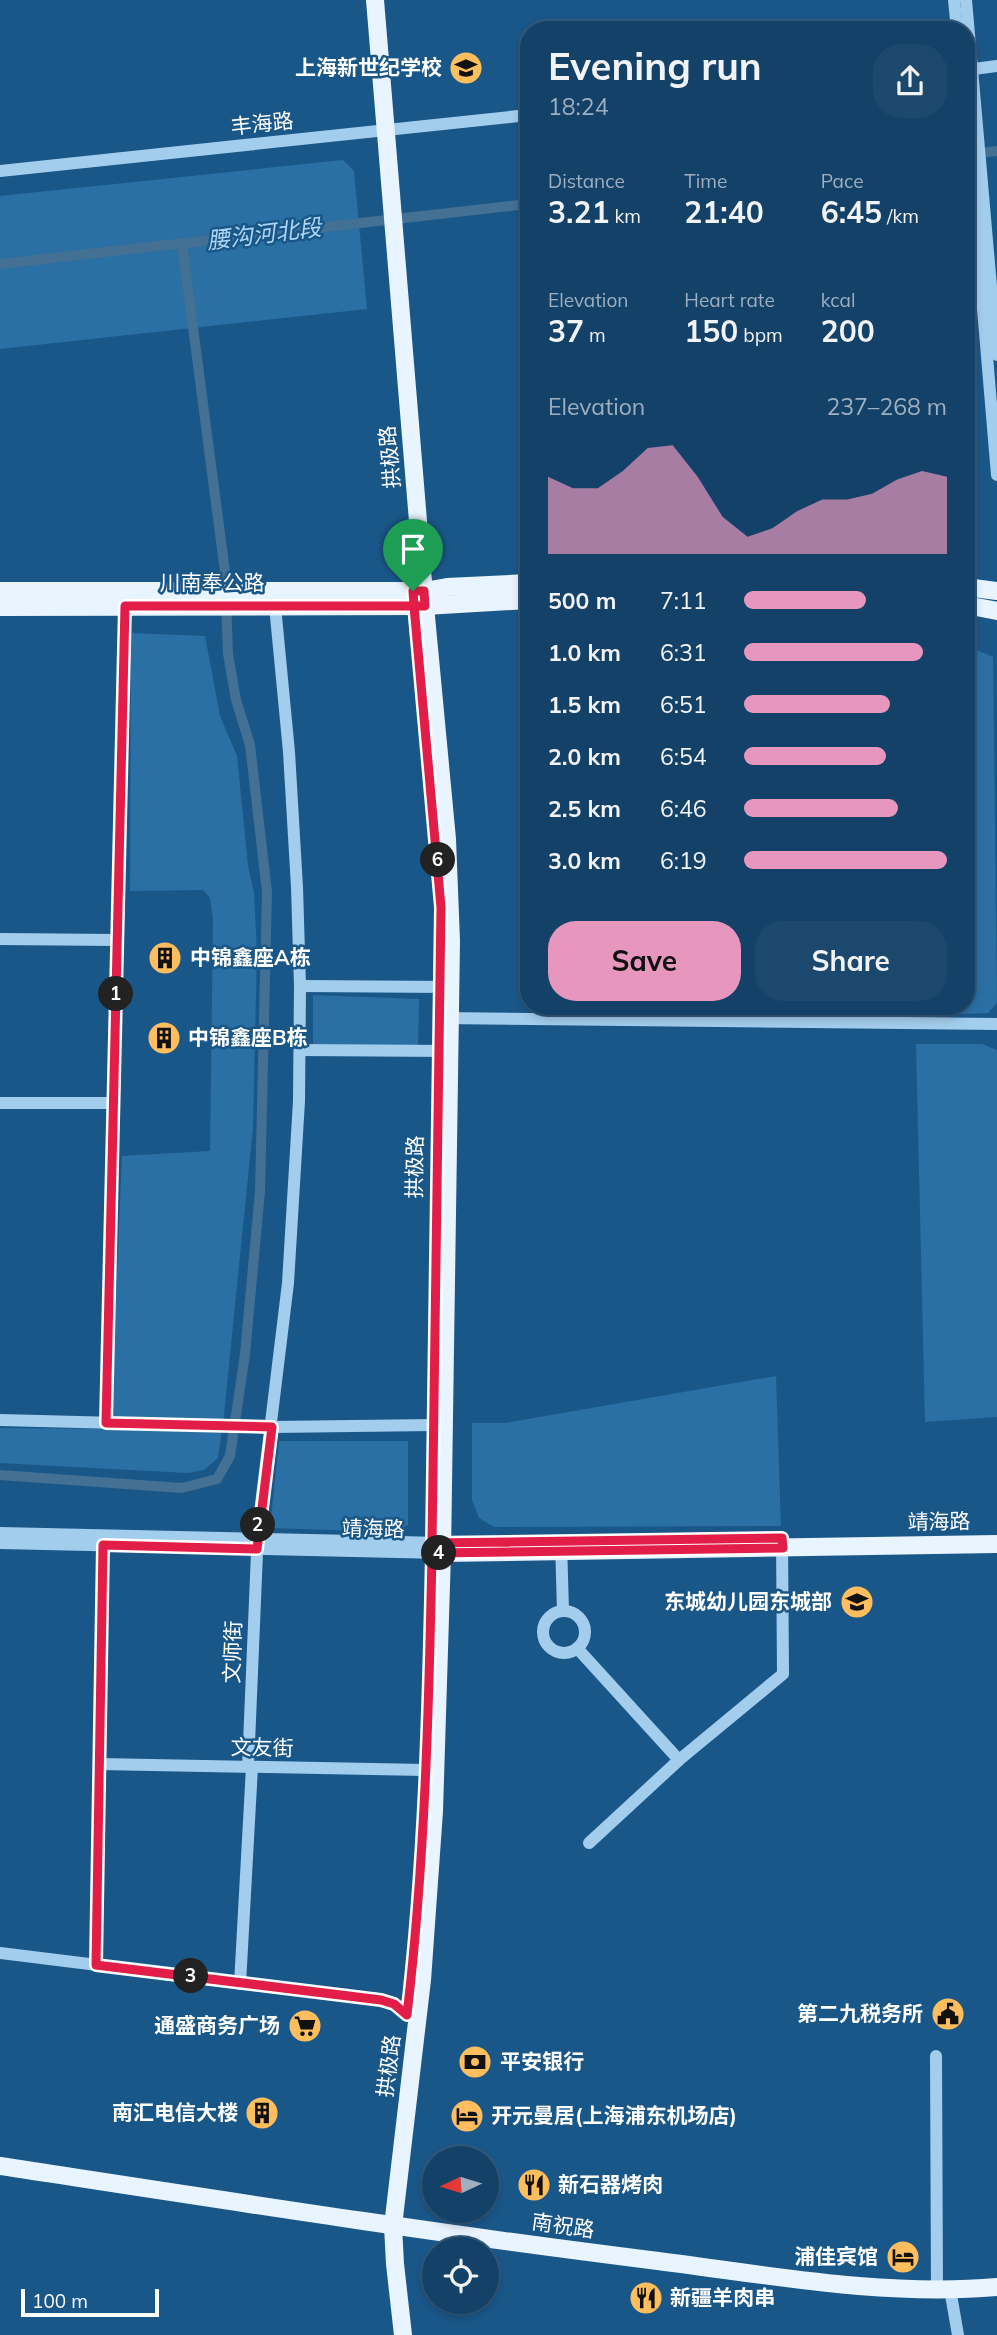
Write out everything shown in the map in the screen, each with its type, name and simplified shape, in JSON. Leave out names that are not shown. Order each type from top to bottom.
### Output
[{"type":"main road","name":"拱极路","points":[[364,0],[381,130]]},
{"type":"main road","name":"拱极路","points":[[375,0],[381,130],[419,598],[446,987],[434,1811],[426,1932],[412,2073],[388,2231],[403,2335]]},
{"type":"main road","points":[[419,598],[447,587],[520,583]]},
{"type":"main road","points":[[975,588],[997,591]]},
{"type":"main road","name":"川南奉公路","points":[[0,591],[203,598],[419,598]]},
{"type":"main road","name":"川南奉公路","points":[[0,607],[125,606],[203,598]]},
{"type":"main road","name":"川南奉公路","points":[[243,598],[275,606],[419,598]]},
{"type":"main road","points":[[419,598],[520,600]]},
{"type":"main road","points":[[975,607],[997,611]]},
{"type":"main road","name":"拱极路","points":[[392,2335],[388,2231],[416,1931],[437,1548],[433,1425],[445,1051]]},
{"type":"main road","name":"靖海路","points":[[782,1543],[997,1534]]},
{"type":"main road","name":"靖海路","points":[[437,1548],[782,1543],[997,1544]]},
{"type":"main road","name":"南祝路","points":[[0,2166],[422,2238]]},
{"type":"main road","name":"南祝路","points":[[0,2178],[388,2231],[838,2284],[997,2299]]},
{"type":"main road","name":"南祝路","points":[[499,2252],[899,2301],[997,2287]]},
{"type":"street","points":[[954,0],[956,21]]},
{"type":"street","points":[[966,0],[967,21]]},
{"type":"street","points":[[975,68],[997,66]]},
{"type":"street","name":"丰海路","points":[[0,171],[520,116]]},
{"type":"street","points":[[975,136],[997,355]]},
{"type":"street","points":[[988,248],[997,475]]},
{"type":"street","points":[[106,1423],[125,606]]},
{"type":"street","name":"文师街","points":[[240,1983],[257,1544],[293,1223],[300,1050],[293,817],[275,606]]},
{"type":"street","points":[[0,939],[117,940]]},
{"type":"street","points":[[300,986],[446,987]]},
{"type":"street","points":[[445,1018],[997,1024]]},
{"type":"street","points":[[300,1050],[445,1051]]},
{"type":"street","points":[[0,1103],[113,1103]]},
{"type":"street","points":[[0,1420],[272,1427],[433,1425]]},
{"type":"street","name":"靖海路","points":[[0,1533],[103,1540],[437,1548]]},
{"type":"street","points":[[96,1965],[103,1540]]},
{"type":"street","name":"靖海路","points":[[0,1543],[103,1540]]},
{"type":"street","points":[[589,1843],[679,1760],[783,1674],[782,1543]]},
{"type":"street","points":[[561,1547],[563,1611]]},
{"type":"street","points":[[563,1611],[579,1617],[585,1628],[584,1640],[577,1648],[570,1652],[557,1652],[544,1639],[546,1621],[555,1613],[563,1611]]},
{"type":"street","points":[[577,1648],[679,1760]]},
{"type":"street","name":"文友街","points":[[99,1764],[425,1770]]},
{"type":"street","points":[[0,1953],[381,2000],[394,2004],[407,2015]]},
{"type":"street","points":[[936,2056],[947,2293],[958,2335]]},
{"type":"shaded area","points":[[343,160],[354,171],[367,309],[0,349],[0,196]]},
{"type":"shaded area","points":[[131,633],[205,636],[220,716],[237,756],[248,866],[254,893],[257,952],[253,1127],[224,1415],[218,1458],[204,1470],[188,1473],[0,1463],[0,1428],[110,1429],[122,1156],[210,1151],[213,919],[210,898],[203,890],[130,891]]},
{"type":"shaded area","points":[[975,649],[993,657],[997,1003],[988,1013],[975,1014]]},
{"type":"shaded area","points":[[313,995],[419,999],[418,1047],[313,1044]]},
{"type":"shaded area","points":[[916,1044],[982,1044],[997,1050],[997,1417],[925,1422]]},
{"type":"shaded area","points":[[776,1376],[781,1526],[494,1527],[479,1518],[472,1500],[472,1423],[505,1423]]},
{"type":"shaded area","points":[[279,1441],[408,1441],[408,1525],[394,1532],[270,1528]]},
{"type":"waterway","name":"腰沟河北段","points":[[975,154],[997,151]]},
{"type":"waterway","name":"腰沟河北段","points":[[0,264],[520,205]]},
{"type":"waterway","points":[[0,1475],[182,1488],[217,1479],[230,1456],[245,1354],[260,1191],[267,892],[250,745],[236,700],[228,654],[225,572],[182,243]]},
{"type":"place","name":"上海新世纪学校","points":[[466,68]]},
{"type":"place","name":"中锦鑫座A栋","points":[[165,958]]},
{"type":"place","name":"中锦鑫座B栋","points":[[164,1038]]},
{"type":"place","name":"东城幼儿园东城部","points":[[857,1602]]},
{"type":"place","name":"第二九税务所","points":[[948,2014]]},
{"type":"place","name":"通盛商务广场","points":[[305,2026]]},
{"type":"place","name":"平安银行","points":[[475,2062]]},
{"type":"place","name":"南汇电信大楼","points":[[262,2113]]},
{"type":"place","name":"开元曼居(上海浦东机场店)","points":[[467,2116]]},
{"type":"place","name":"新石器烤肉","points":[[534,2185]]},
{"type":"place","name":"浦佳宾馆","points":[[903,2257]]},
{"type":"place","name":"新疆羊肉串","points":[[646,2298]]},
{"type":"route","points":[[413,591],[414,606],[125,606],[106,1423],[272,1427],[257,1549],[103,1545],[96,1965],[381,2000],[394,2004],[407,2015],[424,1811],[432,1553],[783,1548],[782,1538],[432,1543],[441,907],[414,606],[425,606],[424,591],[413,591]]}]
